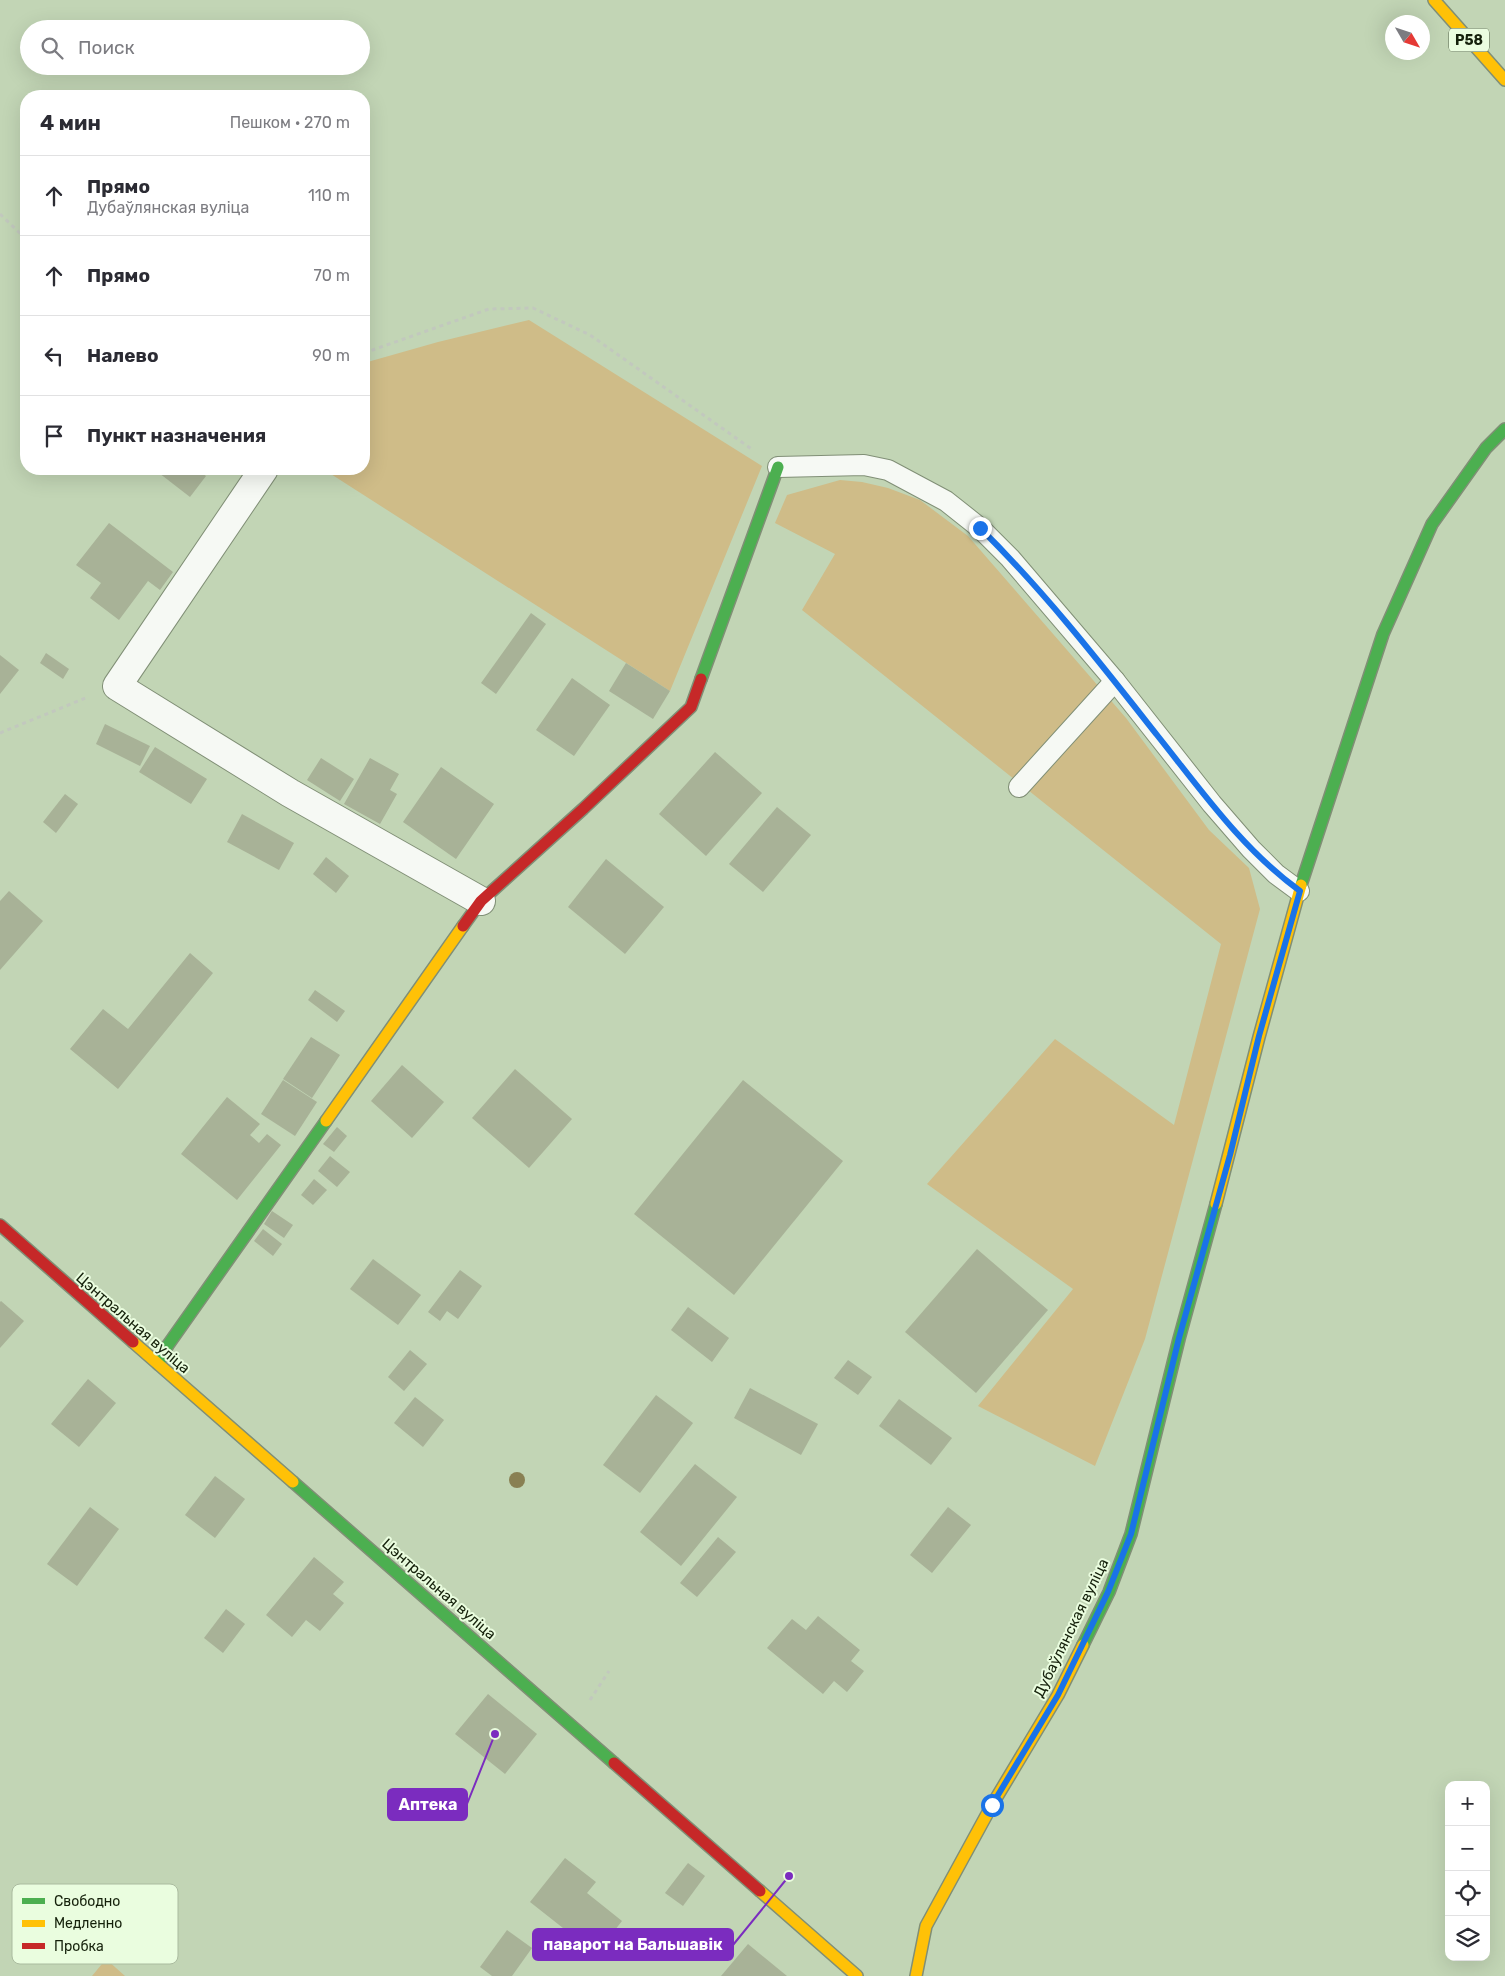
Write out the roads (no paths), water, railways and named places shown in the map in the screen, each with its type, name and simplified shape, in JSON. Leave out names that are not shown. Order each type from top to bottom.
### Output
[{"type":"main road","name":"Р58","points":[[1434,0],[1505,80]]},
{"type":"main road","name":"Дубаўлянская вуліца","points":[[916,1976],[926,1926],[992,1805],[1058,1695],[1108,1592],[1131,1534],[1179,1338],[1230,1155],[1259,1036],[1300,891],[1384,634],[1432,524],[1486,448],[1505,429]]},
{"type":"main road","points":[[158,1364],[168,1345],[481,901],[583,809],[691,707],[778,467]]},
{"type":"main road","name":"Цэнтральная вуліца","points":[[0,1225],[856,1976]]},
{"type":"street","points":[[260,475],[116,686],[290,793],[481,901]]},
{"type":"lane","points":[[778,467],[864,465],[888,470],[946,501],[980,528],[1010,558],[1115,681],[1212,804],[1251,849],[1276,874],[1300,891]]},
{"type":"lane","points":[[1019,787],[1115,681]]},
{"type":"place","name":"Аптека","points":[[495,1734]]},
{"type":"place","name":"паварот на Бальшавік","points":[[789,1876]]}]
